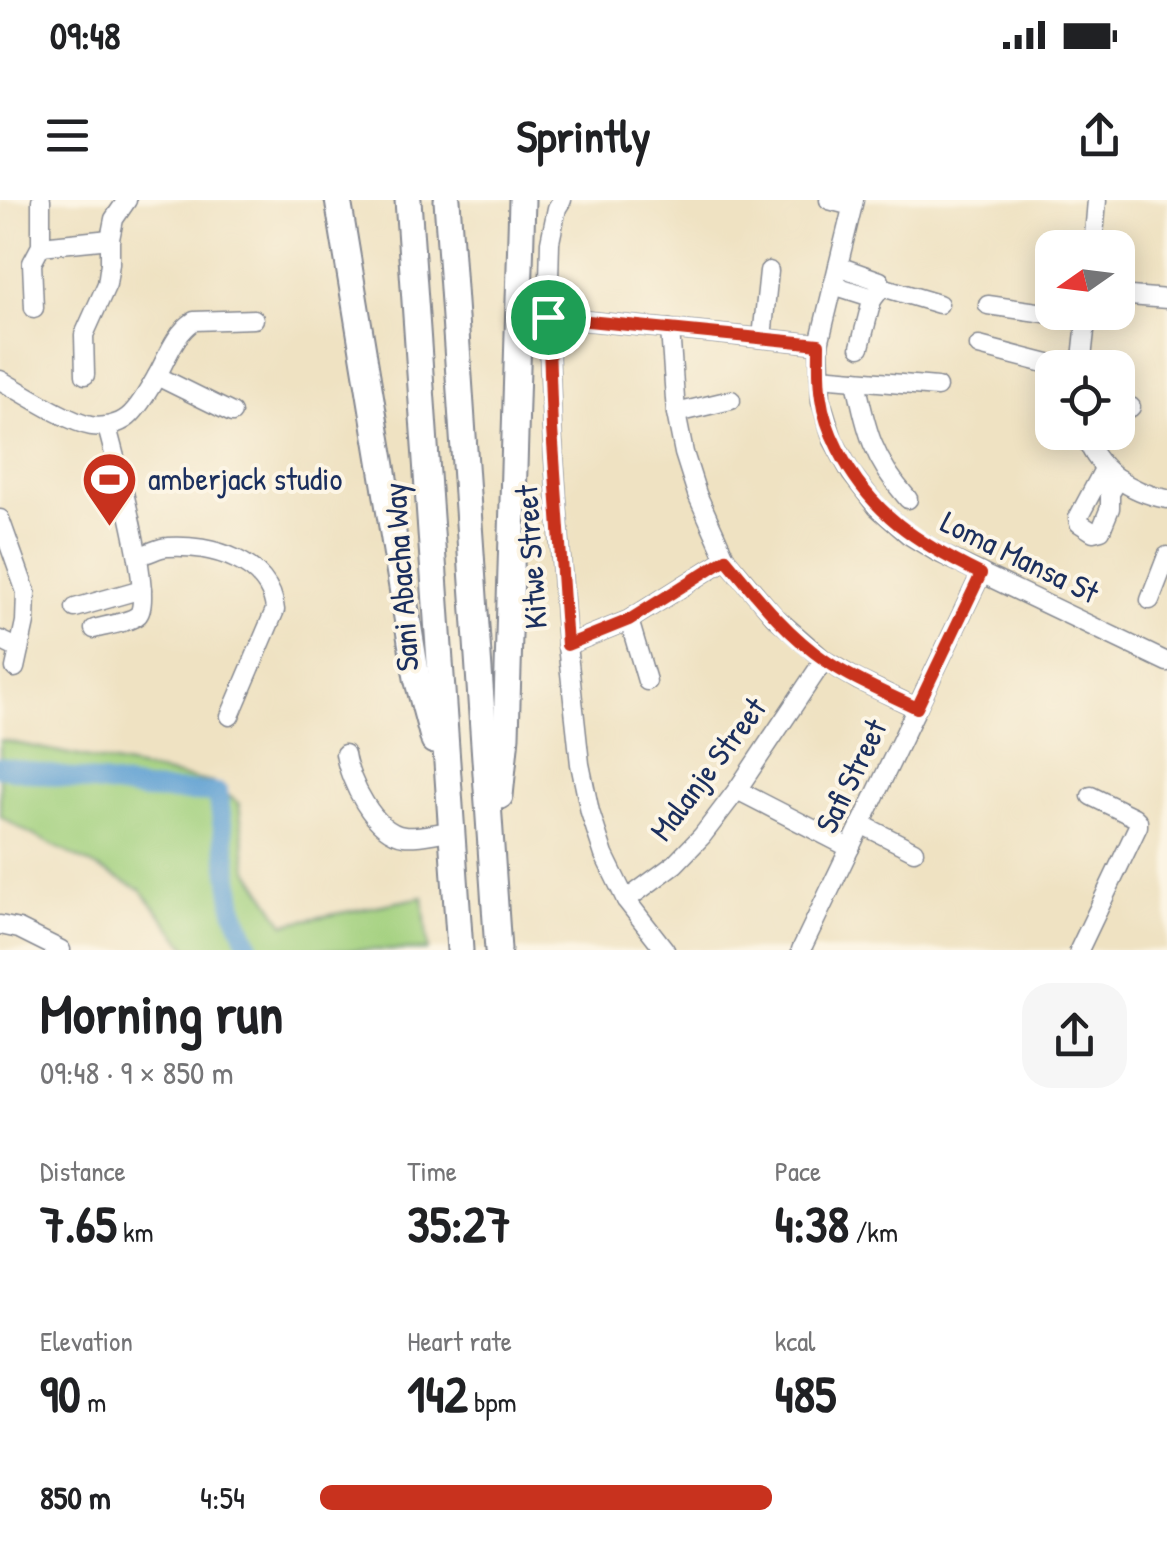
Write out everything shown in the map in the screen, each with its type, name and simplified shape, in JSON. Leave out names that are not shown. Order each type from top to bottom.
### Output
[{"type":"highway","points":[[338,200],[418,678],[450,799]]},
{"type":"highway","name":"Sani Abacha Way","points":[[408,200],[460,950]]},
{"type":"highway","points":[[448,200],[498,950]]},
{"type":"highway","points":[[492,871],[506,736],[522,200]]},
{"type":"street","points":[[34,308],[32,263],[41,246],[41,200]]},
{"type":"street","points":[[85,375],[84,335],[106,284],[114,218],[127,200]]},
{"type":"street","name":"Kitwe Street","points":[[562,200],[550,242],[548,317],[567,645],[580,764],[604,855],[626,900],[665,950]]},
{"type":"street","points":[[830,200],[853,203]]},
{"type":"street","points":[[1094,230],[1097,200]]},
{"type":"street","name":"Loma Mansa St","points":[[853,203],[819,344],[821,401],[833,440],[850,473],[878,507],[909,535],[937,552],[1167,662]]},
{"type":"street","points":[[41,246],[110,239]]},
{"type":"street","points":[[762,338],[769,271]]},
{"type":"street","points":[[836,276],[880,281],[860,347]]},
{"type":"street","points":[[877,294],[939,304]]},
{"type":"street","points":[[1135,296],[1167,299]]},
{"type":"street","points":[[988,305],[1035,310]]},
{"type":"street","points":[[548,317],[819,344]]},
{"type":"street","points":[[1,384],[74,420],[90,426],[107,426],[129,417],[180,332],[194,321],[254,320]]},
{"type":"street","points":[[670,329],[676,413],[684,453],[697,494],[726,559],[774,616],[824,660],[917,708]]},
{"type":"street","points":[[979,346],[1035,360]]},
{"type":"street","points":[[157,376],[232,414]]},
{"type":"street","points":[[820,377],[938,387]]},
{"type":"street","points":[[856,380],[875,453],[908,499]]},
{"type":"street","points":[[676,413],[731,400]]},
{"type":"street","points":[[94,629],[136,617],[141,611],[138,555],[107,426]]},
{"type":"street","points":[[1094,450],[1112,474],[1130,486],[1167,499]]},
{"type":"street","points":[[0,519],[26,592],[14,668]]},
{"type":"street","points":[[138,555],[164,546],[218,551],[238,558],[269,584],[275,610],[230,716]]},
{"type":"street","points":[[1150,600],[1167,556]]},
{"type":"street","points":[[567,645],[629,620],[726,559]]},
{"type":"street","name":"Safi Street","points":[[801,950],[981,574]]},
{"type":"street","points":[[76,608],[142,588]]},
{"type":"street","points":[[629,620],[647,681]]},
{"type":"street","points":[[0,640],[19,649]]},
{"type":"street","name":"Malanje Street","points":[[626,900],[675,864],[702,836],[824,660]]},
{"type":"street","points":[[345,754],[356,789],[384,826],[408,837],[452,831]]},
{"type":"street","points":[[737,790],[850,848]]},
{"type":"street","points":[[1080,950],[1138,826],[1134,817],[1091,796]]},
{"type":"street","points":[[861,824],[914,850]]},
{"type":"street","points":[[0,925],[19,929],[54,948]]},
{"type":"green space","points":[[0,740],[213,783],[239,804],[247,867],[284,924],[423,897],[428,950],[189,950],[141,890],[0,816]]},
{"type":"waterway","points":[[0,767],[145,790],[218,793],[234,909],[251,950]]},
{"type":"place","name":"amberjack studio","points":[[109,528]]},
{"type":"route","points":[[548,317],[819,344],[821,401],[833,440],[850,473],[878,507],[909,535],[981,574],[917,708],[824,660],[774,616],[726,559],[629,620],[567,645],[548,317]]}]
